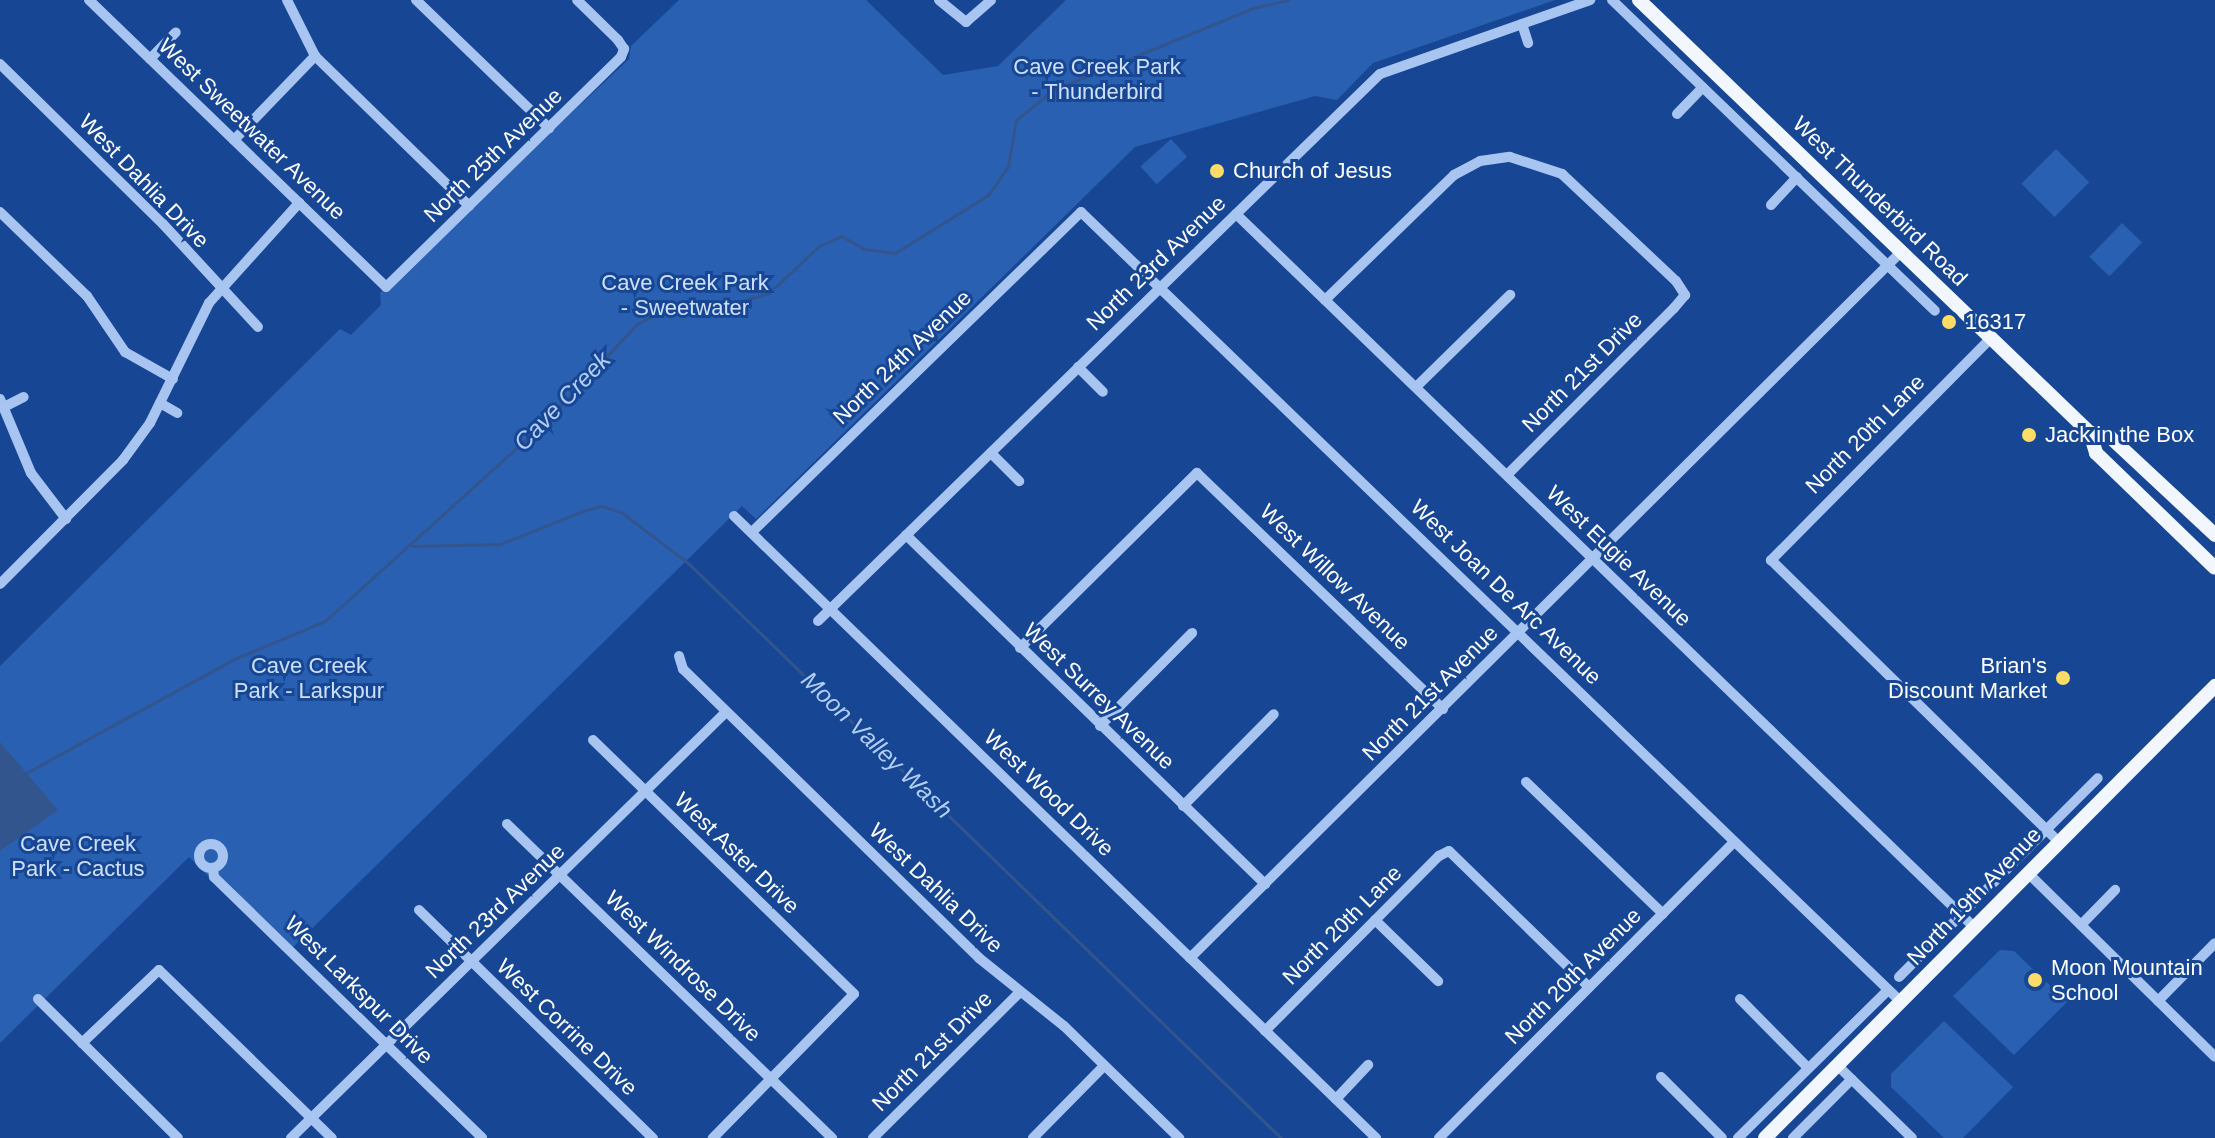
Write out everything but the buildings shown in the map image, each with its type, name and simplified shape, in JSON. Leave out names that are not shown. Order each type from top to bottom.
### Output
[{"type":"main road","name":"West Thunderbird Road","points":[[1639,0],[2090,433],[2096,453],[2215,568]]},
{"type":"main road","name":"West Thunderbird Road","points":[[2090,433],[2109,436],[2215,535]]},
{"type":"main road","name":"North 19th Avenue","points":[[1765,1138],[2215,686]]},
{"type":"street","name":"West Sweetwater Avenue","points":[[89,0],[386,287]]},
{"type":"street","points":[[287,0],[315,56],[469,206]]},
{"type":"street","points":[[416,0],[549,128]]},
{"type":"street","name":"North 25th Avenue","points":[[386,287],[549,128],[624,49],[577,0]]},
{"type":"street","points":[[939,0],[966,22],[991,0]]},
{"type":"street","name":"North 23rd Avenue","points":[[818,621],[1380,74],[1590,0]]},
{"type":"street","name":"West Thunderbird Road","points":[[1612,0],[1935,311]]},
{"type":"street","points":[[1522,24],[1528,43]]},
{"type":"street","points":[[150,59],[176,32]]},
{"type":"street","points":[[234,140],[315,56]]},
{"type":"street","name":"West Dahlia Drive","points":[[0,64],[163,224],[258,327]]},
{"type":"street","points":[[1677,114],[1703,87]]},
{"type":"street","name":"North 21st Drive","points":[[1325,300],[1454,175],[1480,161],[1510,157],[1547,165],[1575,184],[1685,295],[1507,475]]},
{"type":"street","name":"West Thunderbird Road","points":[[1771,205],[1797,177]]},
{"type":"street","points":[[0,584],[123,460],[160,403],[195,328],[220,288],[299,203]]},
{"type":"street","points":[[0,212],[87,296],[125,352],[173,379]]},
{"type":"street","name":"West Joan De Arc Avenue","points":[[1081,212],[1901,1002]]},
{"type":"street","name":"North 24th Avenue","points":[[752,532],[1081,212]]},
{"type":"street","name":"West Eugie Avenue","points":[[1236,214],[1974,927]]},
{"type":"street","name":"North 21st Avenue","points":[[1190,958],[1901,252]]},
{"type":"street","points":[[1416,387],[1510,295]]},
{"type":"street","name":"North 20th Lane","points":[[1991,338],[1771,560],[2047,830]]},
{"type":"street","points":[[1078,367],[1103,392]]},
{"type":"street","points":[[24,397],[2,403],[40,490],[66,519]]},
{"type":"street","points":[[160,403],[177,413]]},
{"type":"street","points":[[991,453],[1019,481]]},
{"type":"street","name":"West Willow Avenue","points":[[1020,648],[1197,473],[1443,709]]},
{"type":"street","name":"West Wood Drive","points":[[734,516],[1376,1138]]},
{"type":"street","name":"West Surrey Avenue","points":[[906,535],[1265,884]]},
{"type":"street","points":[[1100,726],[1192,633]]},
{"type":"street","name":"West Dahlia Drive","points":[[679,656],[683,669],[726,712],[1020,992],[1179,1138]]},
{"type":"street","name":"North 23rd Avenue","points":[[291,1138],[726,712]]},
{"type":"street","points":[[1183,806],[1274,714]]},
{"type":"street","name":"West Aster Drive","points":[[593,740],[854,994],[771,1079]]},
{"type":"street","name":"North 19th Avenue","points":[[1899,977],[2098,778]]},
{"type":"street","points":[[1526,782],[1663,914]]},
{"type":"street","name":"West Windrose Drive","points":[[507,824],[832,1138]]},
{"type":"street","points":[[2047,830],[2058,841]]},
{"type":"street","name":"North 20th Avenue","points":[[1439,1138],[1734,842]]},
{"type":"street","name":"North 20th Lane","points":[[1265,1031],[1375,920],[1449,851],[1589,987]]},
{"type":"street","name":"West Larkspur Drive","points":[[213,868],[214,877],[482,1138]]},
{"type":"street","points":[[2028,873],[2215,1057]]},
{"type":"street","points":[[2081,925],[2115,890]]},
{"type":"street","name":"West Corrine Drive","points":[[419,910],[653,1138]]},
{"type":"street","points":[[1375,920],[1438,981]]},
{"type":"street","points":[[2158,1001],[2215,943]]},
{"type":"street","points":[[82,1043],[159,970],[332,1138]]},
{"type":"street","points":[[1738,1138],[1888,990]]},
{"type":"street","name":"North 21st Drive","points":[[873,1138],[1020,992]]},
{"type":"street","points":[[38,999],[178,1138]]},
{"type":"street","points":[[1740,999],[1808,1068]]},
{"type":"street","points":[[1336,1099],[1368,1065]]},
{"type":"street","points":[[1034,1138],[1104,1066]]},
{"type":"street","points":[[1838,1066],[1912,1138]]},
{"type":"street","points":[[1661,1077],[1722,1138]]},
{"type":"street","points":[[713,1138],[771,1079]]},
{"type":"street","points":[[1793,1138],[1852,1079]]},
{"type":"green space","points":[[679,0],[866,0],[943,75],[998,66],[1066,0],[1555,0],[1373,63],[1337,100],[1315,96],[1135,147],[756,519],[742,506],[286,954],[189,857],[0,1043],[0,666],[340,329],[351,335],[381,305],[380,293],[629,59],[631,46]]},
{"type":"green space","points":[[1171,139],[1187,157],[1157,184],[1141,166]]},
{"type":"green space","points":[[2056,149],[2089,182],[2055,217],[2021,184]]},
{"type":"green space","points":[[2122,223],[2142,242],[2109,276],[2089,257]]},
{"type":"green space","points":[[2000,950],[2014,951],[2067,1002],[2014,1055],[1953,996]]},
{"type":"green space","points":[[1944,1021],[2013,1087],[1963,1138],[1944,1138],[1891,1087],[1891,1074]]},
{"type":"shaded area","points":[[0,742],[58,810],[0,851]]},
{"type":"waterway","name":"Cave Creek","points":[[26,773],[234,659],[325,621],[540,427],[637,324],[661,312],[699,313],[769,293],[819,246],[841,236],[864,249],[895,253],[988,195],[1008,166],[1016,120],[1053,90],[1253,8],[1288,0]]},
{"type":"waterway","name":"Moon Valley Wash","points":[[412,546],[500,544],[601,506],[621,512],[688,563],[1281,1138]]},
{"type":"place","name":"Church of Jesus","points":[[1217,171]]},
{"type":"place","name":"16317","points":[[1949,322]]},
{"type":"place","name":"Jack in the Box","points":[[2029,435]]},
{"type":"place","name":"Brian's Discount Market","points":[[2063,678]]},
{"type":"place","name":"Moon Mountain School","points":[[2035,980]]},
{"type":"park label","name":"Cave Creek Park - Thunderbird","points":[[1097,78]]},
{"type":"park label","name":"Cave Creek Park - Sweetwater","points":[[685,294]]},
{"type":"park label","name":"Cave Creek Park - Larkspur","points":[[309,678]]},
{"type":"park label","name":"Cave Creek Park - Cactus","points":[[78,856]]}]
